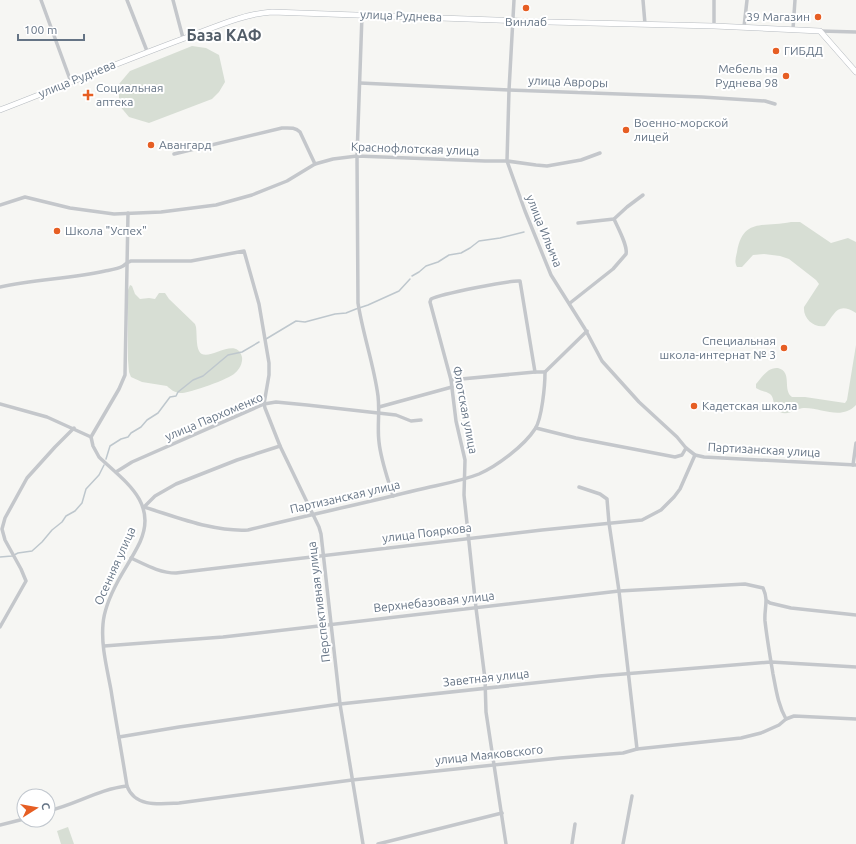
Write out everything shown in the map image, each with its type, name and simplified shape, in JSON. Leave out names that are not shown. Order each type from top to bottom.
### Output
[{"type":"main road","name":"улица Руднева","points":[[0,110],[147,51],[250,15],[268,12],[744,27],[820,31]]},
{"type":"main road","points":[[820,31],[856,72]]},
{"type":"street","points":[[40,0],[71,82]]},
{"type":"street","points":[[127,0],[147,51]]},
{"type":"street","points":[[173,0],[183,38]]},
{"type":"street","name":"улица Ильича","points":[[514,0],[507,161],[544,261],[551,275],[587,331],[602,361],[651,414],[677,437],[686,448]]},
{"type":"street","points":[[643,0],[645,24]]},
{"type":"street","points":[[714,0],[714,26]]},
{"type":"street","points":[[744,27],[747,0]]},
{"type":"street","points":[[794,29],[795,0]]},
{"type":"street","points":[[362,15],[357,156],[358,303],[374,371],[379,407],[380,450],[392,496]]},
{"type":"street","points":[[820,31],[856,32]]},
{"type":"street","name":"улица Авроры","points":[[360,83],[509,90],[702,96],[765,101],[775,104]]},
{"type":"street","points":[[174,154],[282,128],[290,128],[297,129],[300,132],[316,164]]},
{"type":"street","name":"Краснофлотская улица","points":[[0,205],[25,197],[70,208],[114,214],[168,212],[216,205],[252,195],[277,186],[316,164],[333,159],[357,156],[507,161],[547,166],[581,160],[600,153]]},
{"type":"street","points":[[578,223],[614,219],[630,204],[643,195]]},
{"type":"street","points":[[128,213],[125,375],[120,389],[91,436],[92,446],[95,451],[99,457],[129,485],[144,507],[155,496],[176,484],[232,462],[280,446]]},
{"type":"street","points":[[570,303],[612,270],[626,254],[626,246],[614,219]]},
{"type":"street","points":[[0,287],[105,271],[122,266],[127,262],[191,261],[244,250],[259,304],[269,363],[270,375],[264,404]]},
{"type":"street","name":"Флотская улица","points":[[506,844],[486,712],[485,679],[464,495],[465,460],[456,422],[451,380],[430,302],[431,299],[438,296],[516,281],[520,282],[535,372]]},
{"type":"street","points":[[587,331],[546,372],[536,428],[576,438],[676,457],[682,454],[686,448]]},
{"type":"street","points":[[451,380],[546,372]]},
{"type":"street","points":[[379,407],[452,386]]},
{"type":"street","name":"улица Пархоменко","points":[[116,472],[132,462],[264,404],[276,402],[378,413],[396,416],[411,421],[421,420]]},
{"type":"street","points":[[0,404],[47,417],[91,436]]},
{"type":"street","name":"Перспективная улица","points":[[264,404],[280,446],[319,527],[325,556],[340,704],[363,844]]},
{"type":"street","points":[[0,628],[26,581],[7,545],[3,532],[5,518],[27,478],[37,465],[74,428]]},
{"type":"street","name":"Партизанская улица","points":[[144,507],[198,524],[243,530],[464,479],[478,474],[502,460],[536,428]]},
{"type":"street","points":[[854,465],[856,443]]},
{"type":"street","name":"Партизанская улица","points":[[686,448],[695,455],[733,459],[854,465]]},
{"type":"street","name":"улица Пояркова","points":[[131,558],[157,570],[176,573],[468,538],[642,520],[668,505],[680,488],[695,455]]},
{"type":"street","points":[[579,487],[606,496],[607,499],[637,749]]},
{"type":"street","name":"Осенняя улица","points":[[128,786],[104,646],[103,619],[112,592],[143,534],[146,519],[144,507]]},
{"type":"street","points":[[0,517],[5,518]]},
{"type":"street","name":"Верхнебазовая улица","points":[[104,646],[223,637],[332,623],[619,591],[745,584],[760,586],[763,588],[767,601]]},
{"type":"street","points":[[786,719],[779,701],[771,662],[765,609],[767,601],[791,608],[856,616]]},
{"type":"street","name":"Заветная улица","points":[[119,737],[340,704],[562,680],[771,662],[856,667]]},
{"type":"street","name":"улица Маяковского","points":[[128,786],[130,792],[141,802],[166,804],[352,780],[560,758],[623,753],[637,749],[741,738],[761,733],[794,716],[856,719]]},
{"type":"street","points":[[56,809],[107,789],[128,786]]},
{"type":"street","points":[[623,844],[632,796]]},
{"type":"street","points":[[378,844],[502,813]]},
{"type":"street","points":[[0,825],[16,822]]},
{"type":"street","points":[[572,844],[575,824]]},
{"type":"shaded area","points":[[192,46],[206,48],[219,55],[225,82],[219,92],[212,99],[149,123],[129,117],[119,105],[119,84],[130,71]]},
{"type":"shaded area","points":[[800,222],[831,243],[848,238],[856,242],[856,313],[845,308],[837,310],[825,326],[817,326],[810,322],[805,315],[804,307],[819,284],[789,259],[764,254],[753,255],[742,267],[737,267],[736,260],[740,241],[744,233],[756,226]]},
{"type":"shaded area","points":[[130,285],[140,299],[155,299],[159,293],[165,293],[169,299],[195,324],[198,349],[203,354],[208,355],[234,348],[239,351],[242,359],[238,370],[231,376],[217,382],[184,393],[174,392],[167,386],[142,382],[131,377],[128,360],[128,290]]},
{"type":"shaded area","points":[[856,345],[856,405],[850,410],[837,413],[803,408],[789,413],[783,413],[775,409],[773,398],[770,394],[756,388],[756,384],[766,373],[771,369],[778,368],[785,373],[789,394],[792,397],[805,397],[845,403],[847,400]]},
{"type":"shaded area","points":[[68,827],[74,844],[61,844],[57,831]]},
{"type":"waterway","points":[[412,276],[426,266],[438,262],[449,255],[461,253],[479,241],[524,232]]},
{"type":"waterway","points":[[266,339],[296,321],[305,322],[335,314],[346,313],[368,305],[399,291],[410,279]]},
{"type":"waterway","points":[[106,459],[110,446],[121,439],[128,437],[131,433],[141,427],[147,420],[158,413],[170,397],[176,396],[178,392],[193,380],[203,376],[228,355],[242,352],[259,342]]},
{"type":"waterway","points":[[0,557],[12,556],[18,553],[32,551],[62,522],[66,516],[75,511],[82,503],[86,489],[99,475],[104,465]]},
{"type":"place","name":"Винлаб","points":[[526,8]]},
{"type":"place","name":"39 Магазин","points":[[818,17]]},
{"type":"place","name":"ГИБДД","points":[[776,51]]},
{"type":"place","name":"Мебель на Руднева 98","points":[[786,76]]},
{"type":"place","name":"Социальная аптека","points":[[88,95]]},
{"type":"place","name":"Военно-морской лицей","points":[[626,130]]},
{"type":"place","name":"Авангард","points":[[151,145]]},
{"type":"place","name":"Школа \"Успех\"","points":[[57,231]]},
{"type":"place","name":"Специальная школа-интернат № 3","points":[[784,348]]},
{"type":"place","name":"Кадетская школа","points":[[694,406]]},
{"type":"district","name":"База КАФ","points":[[224,35]]}]
